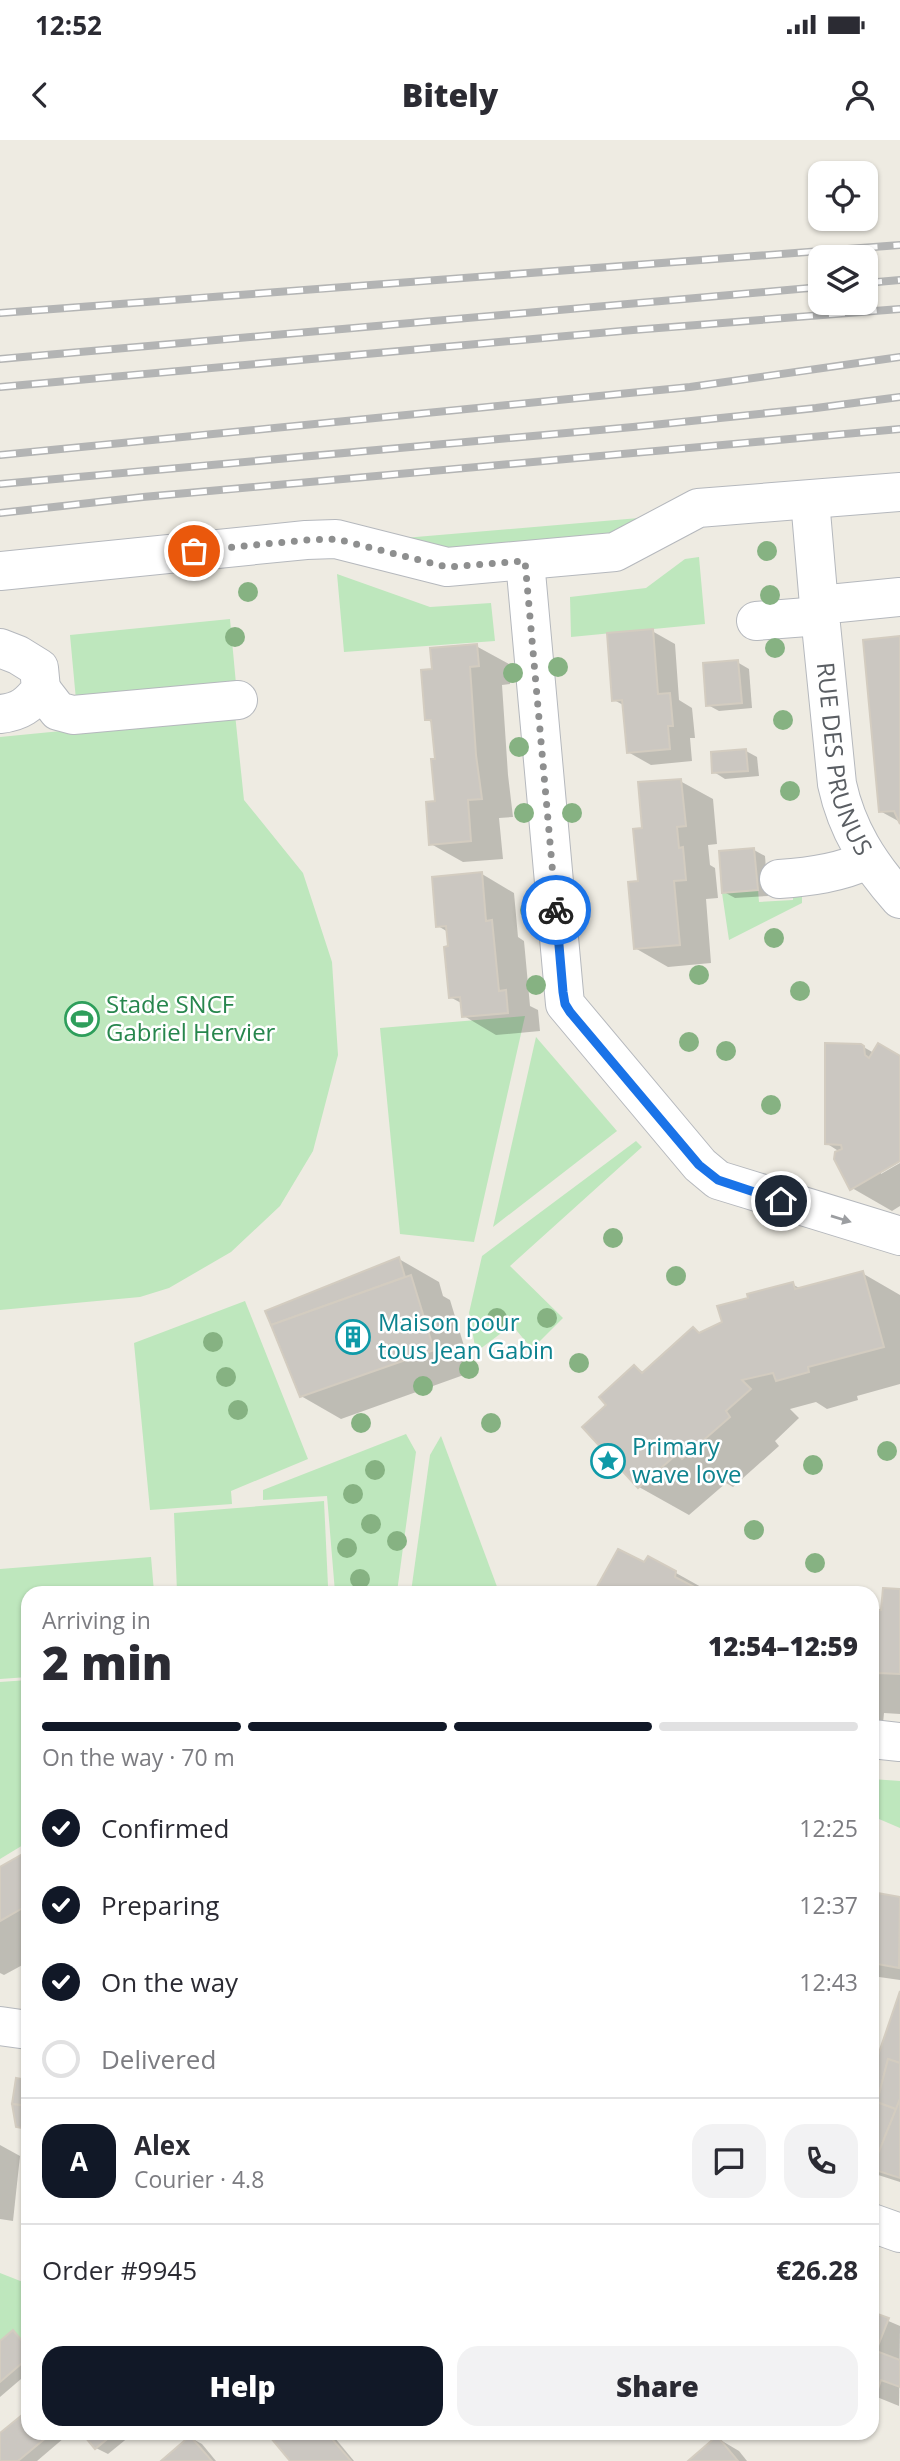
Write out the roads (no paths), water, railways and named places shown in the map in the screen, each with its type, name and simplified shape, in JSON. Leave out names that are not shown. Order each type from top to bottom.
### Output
[{"type":"street","points":[[0,571],[336,539],[447,567],[525,561],[614,552],[698,508],[900,492]]},
{"type":"street","name":"RUE DES PRUNUS","points":[[810,499],[837,784],[842,810],[867,860],[900,899]]},
{"type":"street","points":[[525,561],[565,1004],[699,1165],[718,1180],[900,1236]]},
{"type":"street","points":[[756,621],[900,597]]},
{"type":"street","points":[[0,648],[18,654],[39,668],[41,689],[58,710],[73,715],[238,700]]},
{"type":"street","points":[[0,714],[16,713],[29,704],[41,689]]},
{"type":"street","points":[[779,878],[802,877],[851,867],[867,860]]},
{"type":"street","points":[[879,1740],[900,1742]]},
{"type":"street","points":[[0,2026],[21,2029]]},
{"type":"street","points":[[879,2226],[900,2233]]},
{"type":"railway","points":[[0,313],[900,245]]},
{"type":"railway","points":[[878,282],[900,280]]},
{"type":"railway","points":[[0,359],[808,288]]},
{"type":"railway","points":[[0,387],[633,330],[900,309]]},
{"type":"railway","points":[[0,455],[690,387],[900,357]]},
{"type":"railway","points":[[0,484],[633,427],[900,397]]},
{"type":"railway","points":[[0,513],[143,497],[900,429]]},
{"type":"place","name":"Stade SNCF Gabriel Hervier","points":[[82,1019]]},
{"type":"place","name":"Maison pour tous Jean Gabin","points":[[353,1337]]},
{"type":"place","name":"Primary wave love","points":[[608,1461]]}]
